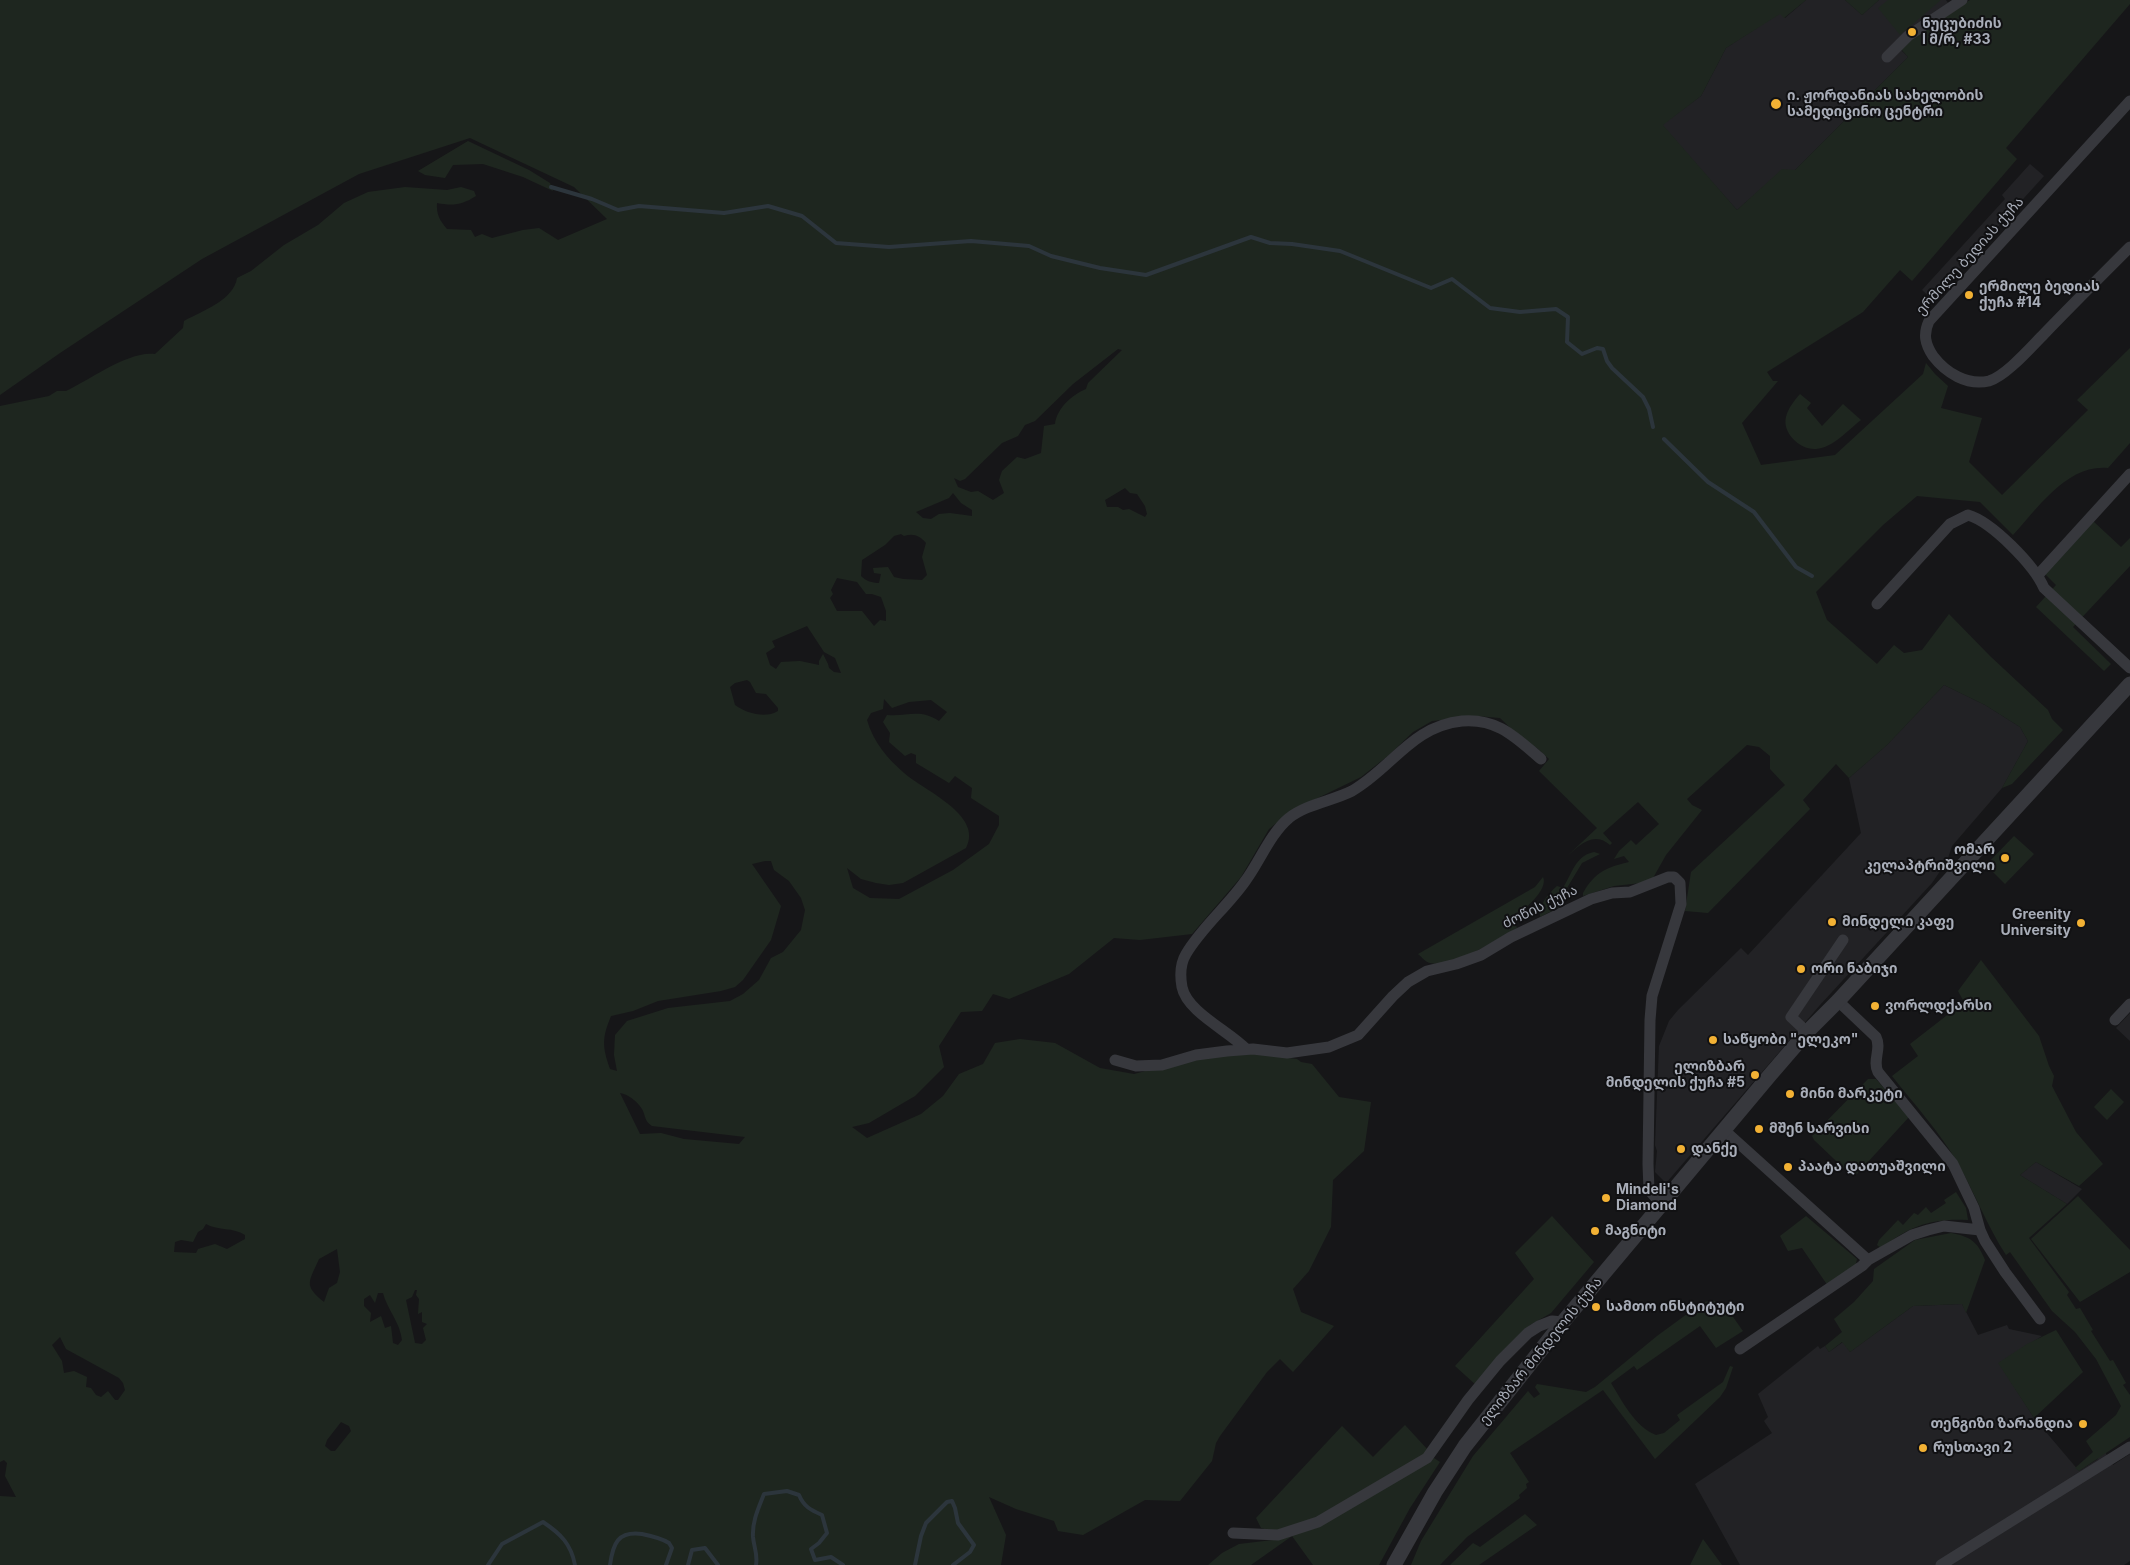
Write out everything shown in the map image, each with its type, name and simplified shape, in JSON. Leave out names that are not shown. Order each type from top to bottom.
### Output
[{"type":"street","points":[[1887,57],[1908,36],[1962,0]]},
{"type":"street","name":"ერმილე ბედიას ქუჩა","points":[[2130,100],[1929,321],[1924,333],[1927,346],[1939,363],[1956,376],[1976,383],[1991,380],[2025,352],[2130,247]]},
{"type":"street","points":[[2038,575],[2130,474]]},
{"type":"street","points":[[1877,604],[1950,524],[1968,516],[1986,524],[2038,575],[2044,588],[2130,668]]},
{"type":"street","name":"ელიზბარ მინდელის ქუჩა","points":[[1394,1565],[1435,1492],[1465,1446],[1563,1322],[1661,1204],[1807,1032],[1838,1002],[2130,684]]},
{"type":"street","points":[[1246,1049],[1239,1041],[1189,1002],[1182,988],[1181,966],[1185,955],[1196,940],[1245,882],[1275,835],[1289,819],[1300,812],[1350,791],[1365,782],[1416,737],[1436,726],[1460,721],[1475,721],[1502,727],[1541,759]]},
{"type":"street","name":"ძოწის ქუჩა","points":[[1115,1060],[1136,1066],[1162,1064],[1196,1055],[1246,1049],[1287,1053],[1329,1047],[1358,1035],[1408,982],[1427,971],[1456,964],[1481,955],[1511,937],[1590,899],[1612,893],[1630,892],[1668,877],[1674,877],[1680,883],[1681,904],[1652,996],[1650,1020],[1649,1190],[1661,1204]]},
{"type":"street","points":[[1807,1032],[1792,1017],[1843,940]]},
{"type":"street","points":[[1838,1002],[1876,1037],[1879,1043],[1875,1066],[1878,1072],[1953,1164],[1974,1208],[1980,1230],[1997,1261],[2040,1319]]},
{"type":"street","points":[[2115,1020],[2130,1004]]},
{"type":"street","points":[[1724,1130],[1868,1260]]},
{"type":"street","points":[[1740,1349],[1862,1266],[1868,1260],[1912,1235],[1944,1226],[1980,1230]]},
{"type":"street","points":[[1233,1533],[1278,1535],[1318,1522],[1426,1458],[1468,1400],[1500,1361],[1528,1333],[1552,1321],[1563,1322]]},
{"type":"street","points":[[1941,1565],[2130,1447]]},
{"type":"shaded area","points":[[0,0],[1806,0],[1784,18],[1780,14],[1726,48],[1701,96],[1663,125],[1737,210],[1782,169],[1795,170],[1908,57],[1900,48],[1970,0],[2130,0],[2130,4],[2006,148],[2017,159],[1912,281],[1900,270],[1863,312],[1767,372],[1773,381],[1778,381],[1742,423],[1761,465],[1835,455],[1923,374],[1926,363],[1948,386],[1941,408],[1982,418],[1969,462],[2002,495],[2088,410],[2077,400],[2130,348],[2130,443],[2108,468],[2093,469],[2079,473],[2067,480],[2043,501],[2013,535],[1980,502],[1917,496],[1883,525],[1816,592],[1827,620],[1877,664],[1894,645],[1904,653],[1922,650],[1949,614],[1990,656],[2048,710],[2052,719],[2063,730],[2012,784],[2002,788],[2028,741],[2020,727],[1985,705],[1944,685],[1887,745],[1849,778],[1836,764],[1803,800],[1810,809],[1708,913],[1685,911],[1691,872],[1785,785],[1770,769],[1770,756],[1759,747],[1747,745],[1687,799],[1692,805],[1702,810],[1666,855],[1653,878],[1641,883],[1614,886],[1583,896],[1583,893],[1597,875],[1608,868],[1629,862],[1624,856],[1614,859],[1619,851],[1631,840],[1636,845],[1659,824],[1638,802],[1603,833],[1612,843],[1610,845],[1597,839],[1591,840],[1580,845],[1564,859],[1597,828],[1539,771],[1549,759],[1537,748],[1526,743],[1500,718],[1477,716],[1432,721],[1413,732],[1389,755],[1361,777],[1293,810],[1269,829],[1241,877],[1192,934],[1140,940],[1114,938],[1069,974],[1009,999],[993,994],[982,1011],[961,1012],[939,1046],[944,1067],[915,1096],[869,1123],[852,1127],[867,1138],[921,1114],[943,1096],[959,1074],[983,1064],[995,1043],[1020,1039],[1055,1043],[1100,1068],[1134,1074],[1196,1058],[1251,1053],[1297,1059],[1301,1062],[1312,1064],[1339,1097],[1371,1102],[1364,1151],[1333,1180],[1331,1227],[1309,1271],[1293,1289],[1301,1312],[1334,1326],[1293,1372],[1280,1359],[1267,1372],[1220,1436],[1216,1443],[1212,1461],[1180,1501],[1145,1500],[1083,1535],[1058,1531],[1054,1521],[1016,1509],[989,1497],[1006,1535],[1001,1565],[0,1565],[0,1496],[16,1497],[5,1476],[7,1463],[4,1460],[0,1462],[0,406],[49,396],[57,391],[66,391],[122,361],[145,354],[155,354],[183,328],[184,321],[224,299],[235,286],[237,278],[251,271],[284,245],[318,225],[344,203],[368,192],[405,187],[447,190],[461,187],[474,191],[476,196],[462,203],[437,203],[437,211],[447,229],[471,230],[475,237],[482,234],[492,238],[539,228],[558,240],[607,219],[574,187],[470,138],[359,174],[202,259],[0,395]],"holes":[[[1118,349],[1122,350],[1088,383],[1086,389],[1062,407],[1055,424],[1044,426],[1041,453],[1025,459],[1017,457],[1002,471],[999,480],[1004,493],[993,500],[978,491],[971,492],[958,487],[954,478],[960,481],[965,479],[1002,443],[1018,436],[1025,425],[1035,421],[1073,384]],[[1125,488],[1130,493],[1137,494],[1145,506],[1147,514],[1145,517],[1129,509],[1123,510],[1118,507],[1107,507],[1105,500]],[[953,493],[961,503],[972,510],[972,516],[950,513],[939,514],[931,519],[923,518],[916,512],[949,498]],[[901,534],[904,536],[914,535],[926,543],[922,557],[927,575],[922,580],[903,579],[894,577],[888,567],[873,568],[874,573],[881,574],[879,583],[872,582],[861,576],[862,560],[885,545],[894,536]],[[837,578],[857,582],[866,594],[881,597],[886,611],[886,621],[880,620],[874,626],[862,611],[837,611],[830,598],[833,594],[831,590]],[[807,626],[824,652],[835,658],[841,673],[834,672],[829,668],[823,654],[819,665],[800,661],[781,662],[776,669],[770,665],[766,653],[775,647],[772,641]],[[747,680],[756,693],[766,694],[778,708],[778,711],[762,715],[735,705],[730,687],[735,683]],[[884,699],[892,708],[909,702],[931,700],[947,712],[939,721],[919,714],[887,715],[883,722],[890,733],[889,742],[905,756],[911,753],[916,755],[916,763],[949,783],[955,776],[972,788],[971,798],[999,816],[999,825],[989,844],[953,870],[899,899],[870,898],[853,888],[847,868],[861,879],[889,885],[903,883],[966,848],[969,836],[967,825],[949,804],[913,780],[892,762],[877,743],[867,720],[871,713],[883,709]],[[765,861],[771,861],[774,870],[789,881],[801,898],[805,910],[801,930],[783,952],[771,958],[759,980],[743,994],[730,1001],[668,1008],[627,1021],[615,1035],[614,1055],[617,1071],[610,1069],[604,1042],[611,1016],[633,1011],[658,1001],[735,987],[743,980],[771,940],[781,906],[752,864]],[[620,1093],[629,1096],[638,1103],[646,1120],[652,1126],[745,1137],[739,1144],[684,1139],[661,1133],[640,1134]],[[206,1224],[245,1235],[245,1239],[227,1249],[215,1244],[198,1249],[196,1253],[174,1252],[175,1242],[181,1240],[193,1242],[198,1232]],[[337,1249],[340,1272],[337,1283],[329,1288],[324,1302],[313,1291],[310,1283],[319,1259]],[[415,1290],[417,1290],[416,1295],[419,1299],[418,1314],[422,1312],[422,1322],[427,1324],[423,1328],[426,1340],[422,1344],[415,1343],[406,1300],[412,1297]],[[378,1293],[383,1293],[401,1333],[402,1340],[398,1345],[393,1343],[391,1326],[385,1328],[381,1316],[370,1322],[371,1313],[364,1306],[364,1299],[370,1295],[375,1303]],[[60,1337],[66,1349],[119,1378],[125,1390],[118,1400],[115,1400],[108,1391],[101,1397],[96,1395],[91,1388],[86,1387],[87,1377],[74,1371],[64,1373],[62,1361],[52,1345]],[[341,1422],[349,1426],[351,1431],[335,1451],[331,1451],[325,1446],[327,1440]]]},
{"type":"shaded area","name":"ი. ჟორდანიას სახელობის სამედიცინო ცენტრი","points":[[1806,0],[1845,0],[1862,15],[1879,0],[1946,0],[1953,10],[1900,49],[1908,57],[1795,170],[1782,170],[1737,210],[1662,125],[1701,96],[1726,48],[1780,13],[1785,18]]},
{"type":"shaded area","points":[[1845,0],[1879,0],[1862,15]]},
{"type":"shaded area","points":[[1888,0],[1941,0],[1900,35],[1878,8]]},
{"type":"shaded area","points":[[468,141],[529,170],[550,183],[553,191],[523,177],[483,164],[453,165],[445,178],[425,175],[418,171]]},
{"type":"shaded area","points":[[2030,164],[2044,176],[1932,299],[1922,290],[2005,199],[2002,195]]},
{"type":"shaded area","points":[[1800,394],[1811,403],[1807,408],[1822,426],[1843,404],[1861,420],[1829,445],[1816,449],[1804,447],[1793,439],[1785,423],[1788,410]]},
{"type":"shaded area","points":[[2093,521],[2121,547],[2130,538],[2130,566],[2073,627],[2111,664],[2104,671],[2036,607],[2056,585],[2044,573]]},
{"type":"shaded area","points":[[1944,685],[1985,705],[2020,727],[2028,741],[2002,788],[1952,846],[1947,861],[1932,883],[1820,1005],[1666,1183],[1655,1172],[1657,1151],[1655,1145],[1659,1046],[1669,1021],[1741,948],[1748,955],[1861,833],[1849,778],[1887,745]]},
{"type":"shaded area","points":[[2014,836],[2034,854],[2005,884],[1986,865]]},
{"type":"shaded area","points":[[1594,852],[1600,854],[1582,863],[1564,893],[1560,907],[1540,917],[1541,908],[1547,896],[1557,886],[1563,888],[1578,861],[1582,857]]},
{"type":"shaded area","points":[[1543,877],[1544,882],[1539,894],[1513,919],[1517,928],[1475,952],[1451,962],[1430,963],[1418,954],[1535,887]]},
{"type":"shaded area","points":[[1981,960],[2039,1036],[2054,1076],[2052,1086],[2076,1132],[2103,1164],[2079,1186],[2036,1162],[2020,1175],[2067,1204],[2029,1238],[2069,1292],[2067,1295],[2076,1309],[2080,1308],[2093,1330],[2091,1331],[2110,1361],[2113,1360],[2126,1383],[2123,1385],[2130,1395],[2130,1437],[2079,1471],[2075,1468],[2093,1452],[2086,1441],[2116,1415],[2121,1406],[2096,1359],[2075,1332],[2052,1311],[2010,1252],[2006,1255],[1950,1151],[1892,1076],[1918,1056],[1910,1044],[1964,1002],[1958,991]]},
{"type":"shaded area","points":[[2130,1013],[2130,1041],[2116,1028]]},
{"type":"shaded area","points":[[1868,1079],[1876,1079],[1909,1117],[1856,1175],[1852,1176],[1812,1136]]},
{"type":"shaded area","points":[[2111,1089],[2124,1102],[2107,1120],[2094,1107]]},
{"type":"shaded area","points":[[2036,1162],[2082,1189],[2067,1204],[2020,1175]]},
{"type":"shaded area","points":[[1956,1192],[1966,1208],[1968,1220],[1943,1220],[1921,1225],[1902,1234],[1881,1248],[1877,1245],[1879,1240],[1898,1220],[1903,1225],[1914,1213],[1918,1215],[1926,1207],[1931,1213],[1946,1203],[1944,1200]]},
{"type":"shaded area","points":[[2078,1196],[2130,1250],[2130,1272],[2080,1302],[2031,1239]]},
{"type":"shaded area","points":[[1552,1216],[1594,1262],[1551,1313],[1530,1325],[1476,1385],[1455,1366],[1534,1279],[1515,1253]]},
{"type":"shaded area","points":[[1806,1216],[1857,1259],[1855,1268],[1828,1286],[1802,1248],[1788,1251],[1780,1236]]},
{"type":"shaded area","points":[[1951,1233],[1964,1236],[1976,1244],[1985,1260],[1966,1313],[1962,1304],[1913,1306],[1850,1352],[1842,1342],[1829,1352],[1825,1346],[1842,1332],[1834,1319],[1854,1302],[1873,1281],[1874,1269],[1915,1240]]},
{"type":"shaded area","points":[[1711,1300],[1721,1304],[1733,1316],[1743,1331],[1716,1348],[1700,1326],[1637,1370],[1634,1366],[1611,1383],[1635,1420],[1656,1435],[1664,1433],[1680,1420],[1677,1415],[1723,1382],[1730,1366],[1733,1367],[1726,1388],[1720,1397],[1655,1459],[1603,1390],[1510,1453],[1529,1482],[1526,1484],[1527,1488],[1519,1495],[1520,1498],[1467,1537],[1440,1565],[1411,1565],[1421,1541],[1473,1456],[1528,1391],[1534,1398],[1540,1394],[1535,1387],[1537,1384],[1586,1392],[1595,1387],[1657,1336],[1702,1303]]},
{"type":"shaded area","points":[[1962,1304],[1978,1335],[2007,1325],[2009,1329],[2042,1336],[1999,1363],[2034,1418],[2079,1471],[2098,1459],[2097,1457],[2105,1452],[2113,1465],[2130,1454],[2130,1561],[2124,1565],[1740,1565],[1695,1484],[1772,1433],[1764,1421],[1768,1417],[1758,1394],[1818,1346],[1820,1349],[1825,1346],[1829,1352],[1843,1342],[1850,1352],[1913,1306]]},
{"type":"shaded area","points":[[2056,1330],[2083,1372],[2034,1418],[1998,1363],[2027,1344]]},
{"type":"shaded area","points":[[1405,1425],[1428,1450],[1424,1455],[1316,1519],[1277,1532],[1261,1528],[1256,1518],[1342,1426],[1373,1457]]},
{"type":"shaded area","points":[[1434,1458],[1440,1462],[1410,1508],[1379,1565],[1313,1565],[1292,1536],[1251,1565],[1208,1565],[1222,1553],[1239,1544],[1281,1539]]},
{"type":"shaded area","points":[[1525,1514],[1537,1525],[1479,1565],[1450,1565],[1473,1543],[1480,1547]]},
{"type":"shaded area","points":[[1703,1539],[1722,1565],[1690,1565]]},
{"type":"waterway","points":[[551,187],[592,199],[618,210],[639,206],[724,213],[768,206],[802,216],[836,243],[889,247],[971,241],[1029,246],[1051,256],[1100,268],[1146,275],[1251,237],[1270,243],[1292,244],[1340,251],[1431,288],[1452,279],[1490,308],[1520,312],[1556,309],[1568,317],[1567,342],[1582,354],[1597,348],[1603,349],[1607,361],[1612,368],[1643,397],[1649,409],[1653,427]]},
{"type":"waterway","points":[[1664,439],[1708,482],[1754,512],[1796,567],[1812,576]]},
{"type":"waterway","points":[[756,1565],[753,1526],[764,1494],[787,1491],[799,1495],[808,1508],[822,1515],[827,1533],[811,1549],[815,1560],[831,1557],[843,1565]]},
{"type":"waterway","points":[[915,1565],[921,1536],[926,1523],[947,1502],[952,1501],[958,1523],[974,1545],[970,1552],[953,1565]]},
{"type":"waterway","points":[[488,1565],[502,1544],[543,1522],[555,1531],[568,1545],[575,1565]]},
{"type":"waterway","points":[[610,1565],[615,1545],[618,1540],[627,1534],[653,1536],[669,1543],[672,1548],[666,1565]]},
{"type":"waterway","points":[[688,1565],[692,1550],[705,1548],[718,1565]]},
{"type":"place","name":"ნუცუბიძის I მ/რ, #33","points":[[1912,32]]},
{"type":"place","name":"ი. ჟორდანიას სახელობის სამედიცინო ცენტრი","points":[[1776,104]]},
{"type":"place","name":"ერმილე ბედიას ქუჩა #14","points":[[1969,295]]},
{"type":"place","name":"ომარ კელაპტრიშვილი","points":[[2005,858]]},
{"type":"place","name":"მინდელი კაფე","points":[[1832,922]]},
{"type":"place","name":"Greenity University","points":[[2081,923]]},
{"type":"place","name":"ორი ნაბიჯი","points":[[1801,969]]},
{"type":"place","name":"ვორლდქარსი","points":[[1875,1006]]},
{"type":"place","name":"საწყობი \"ელეკო\"","points":[[1713,1040]]},
{"type":"place","name":"ელიზბარ მინდელის ქუჩა #5","points":[[1755,1075]]},
{"type":"place","name":"მინი მარკეტი","points":[[1790,1094]]},
{"type":"place","name":"მშენ სარვისი","points":[[1759,1129]]},
{"type":"place","name":"დანქე","points":[[1681,1149]]},
{"type":"place","name":"პაატა დათუაშვილი","points":[[1788,1167]]},
{"type":"place","name":"Mindeli's Diamond","points":[[1606,1198]]},
{"type":"place","name":"მაგნიტი","points":[[1595,1231]]},
{"type":"place","name":"სამთო ინსტიტუტი","points":[[1596,1307]]},
{"type":"place","name":"თენგიზი ზარანდია","points":[[2083,1424]]},
{"type":"place","name":"რუსთავი 2","points":[[1923,1448]]}]
